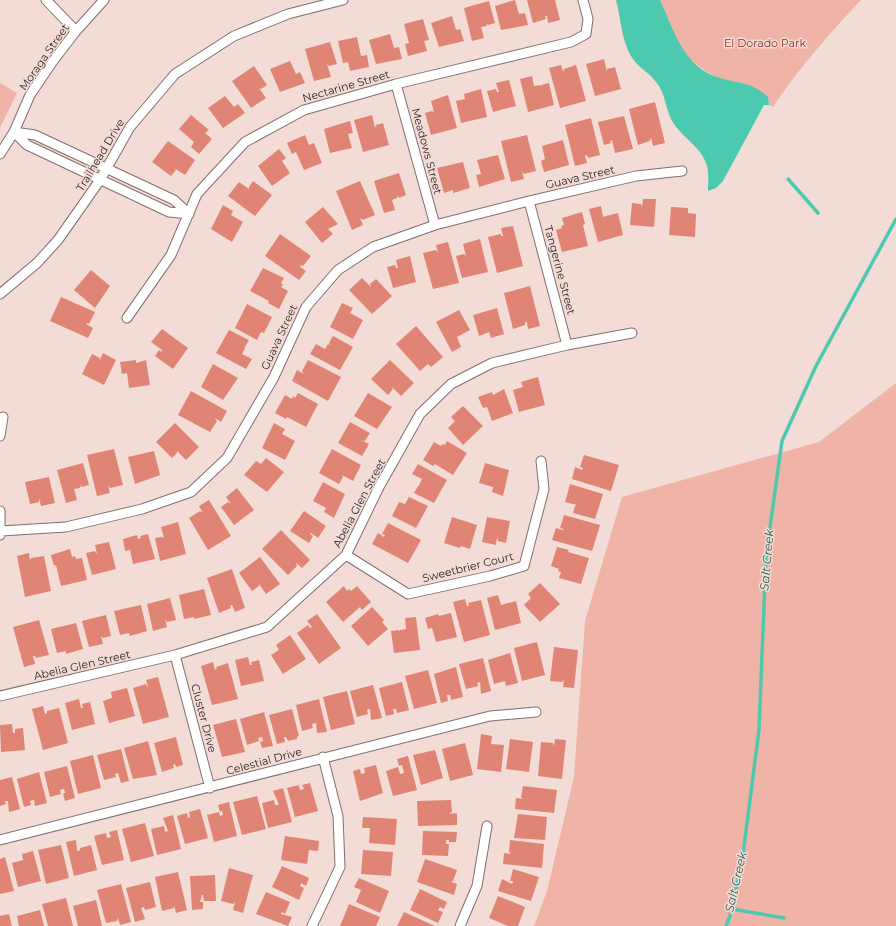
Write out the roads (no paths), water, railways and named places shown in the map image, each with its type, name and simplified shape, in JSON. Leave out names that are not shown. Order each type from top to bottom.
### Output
[{"type":"street","points":[[46,0],[76,31]]},
{"type":"street","name":"Moraga Street","points":[[0,154],[14,132],[30,95],[76,31],[104,0]]},
{"type":"street","points":[[302,0],[305,10]]},
{"type":"street","name":"Trailhead Drive","points":[[0,294],[37,263],[58,240],[100,180],[130,127],[175,74],[234,36],[288,14],[343,0]]},
{"type":"street","name":"Nectarine Street","points":[[127,318],[171,255],[197,194],[245,142],[304,110],[396,84],[571,42],[586,34],[588,19],[583,0]]},
{"type":"street","name":"Meadows Street","points":[[396,84],[435,225]]},
{"type":"street","points":[[14,132],[34,134],[174,200],[189,214]]},
{"type":"street","points":[[14,132],[27,145],[100,180],[169,212],[189,214]]},
{"type":"street","name":"Guava Street","points":[[0,533],[66,527],[142,509],[191,492],[227,458],[274,377],[306,307],[338,270],[373,248],[435,225],[529,201],[636,176],[682,171]]},
{"type":"street","name":"Tangerine Street","points":[[529,201],[568,345]]},
{"type":"street","name":"Abelia Glen Street","points":[[0,696],[175,655],[267,627],[346,556],[380,487],[420,414],[451,384],[492,363],[568,345],[632,333]]},
{"type":"street","points":[[0,436],[3,417]]},
{"type":"street","name":"Sweetbrier Court","points":[[346,556],[408,594],[490,576],[524,566],[544,489],[541,462]]},
{"type":"street","points":[[0,511],[0,533]]},
{"type":"street","name":"Cluster Drive","points":[[175,655],[210,788]]},
{"type":"street","name":"Celestial Drive","points":[[0,840],[490,716],[536,712]]},
{"type":"street","points":[[312,926],[340,867],[338,816],[324,757]]},
{"type":"street","points":[[460,926],[477,886],[487,826]]},
{"type":"waterway","points":[[788,179],[818,213]]},
{"type":"waterway","name":"Salt Creek","points":[[726,926],[730,916],[742,862],[759,730],[766,556],[782,441],[816,366],[896,219]]},
{"type":"waterway","points":[[732,909],[784,918]]},
{"type":"park label","name":"El Dorado Park","points":[[765,43]]}]
